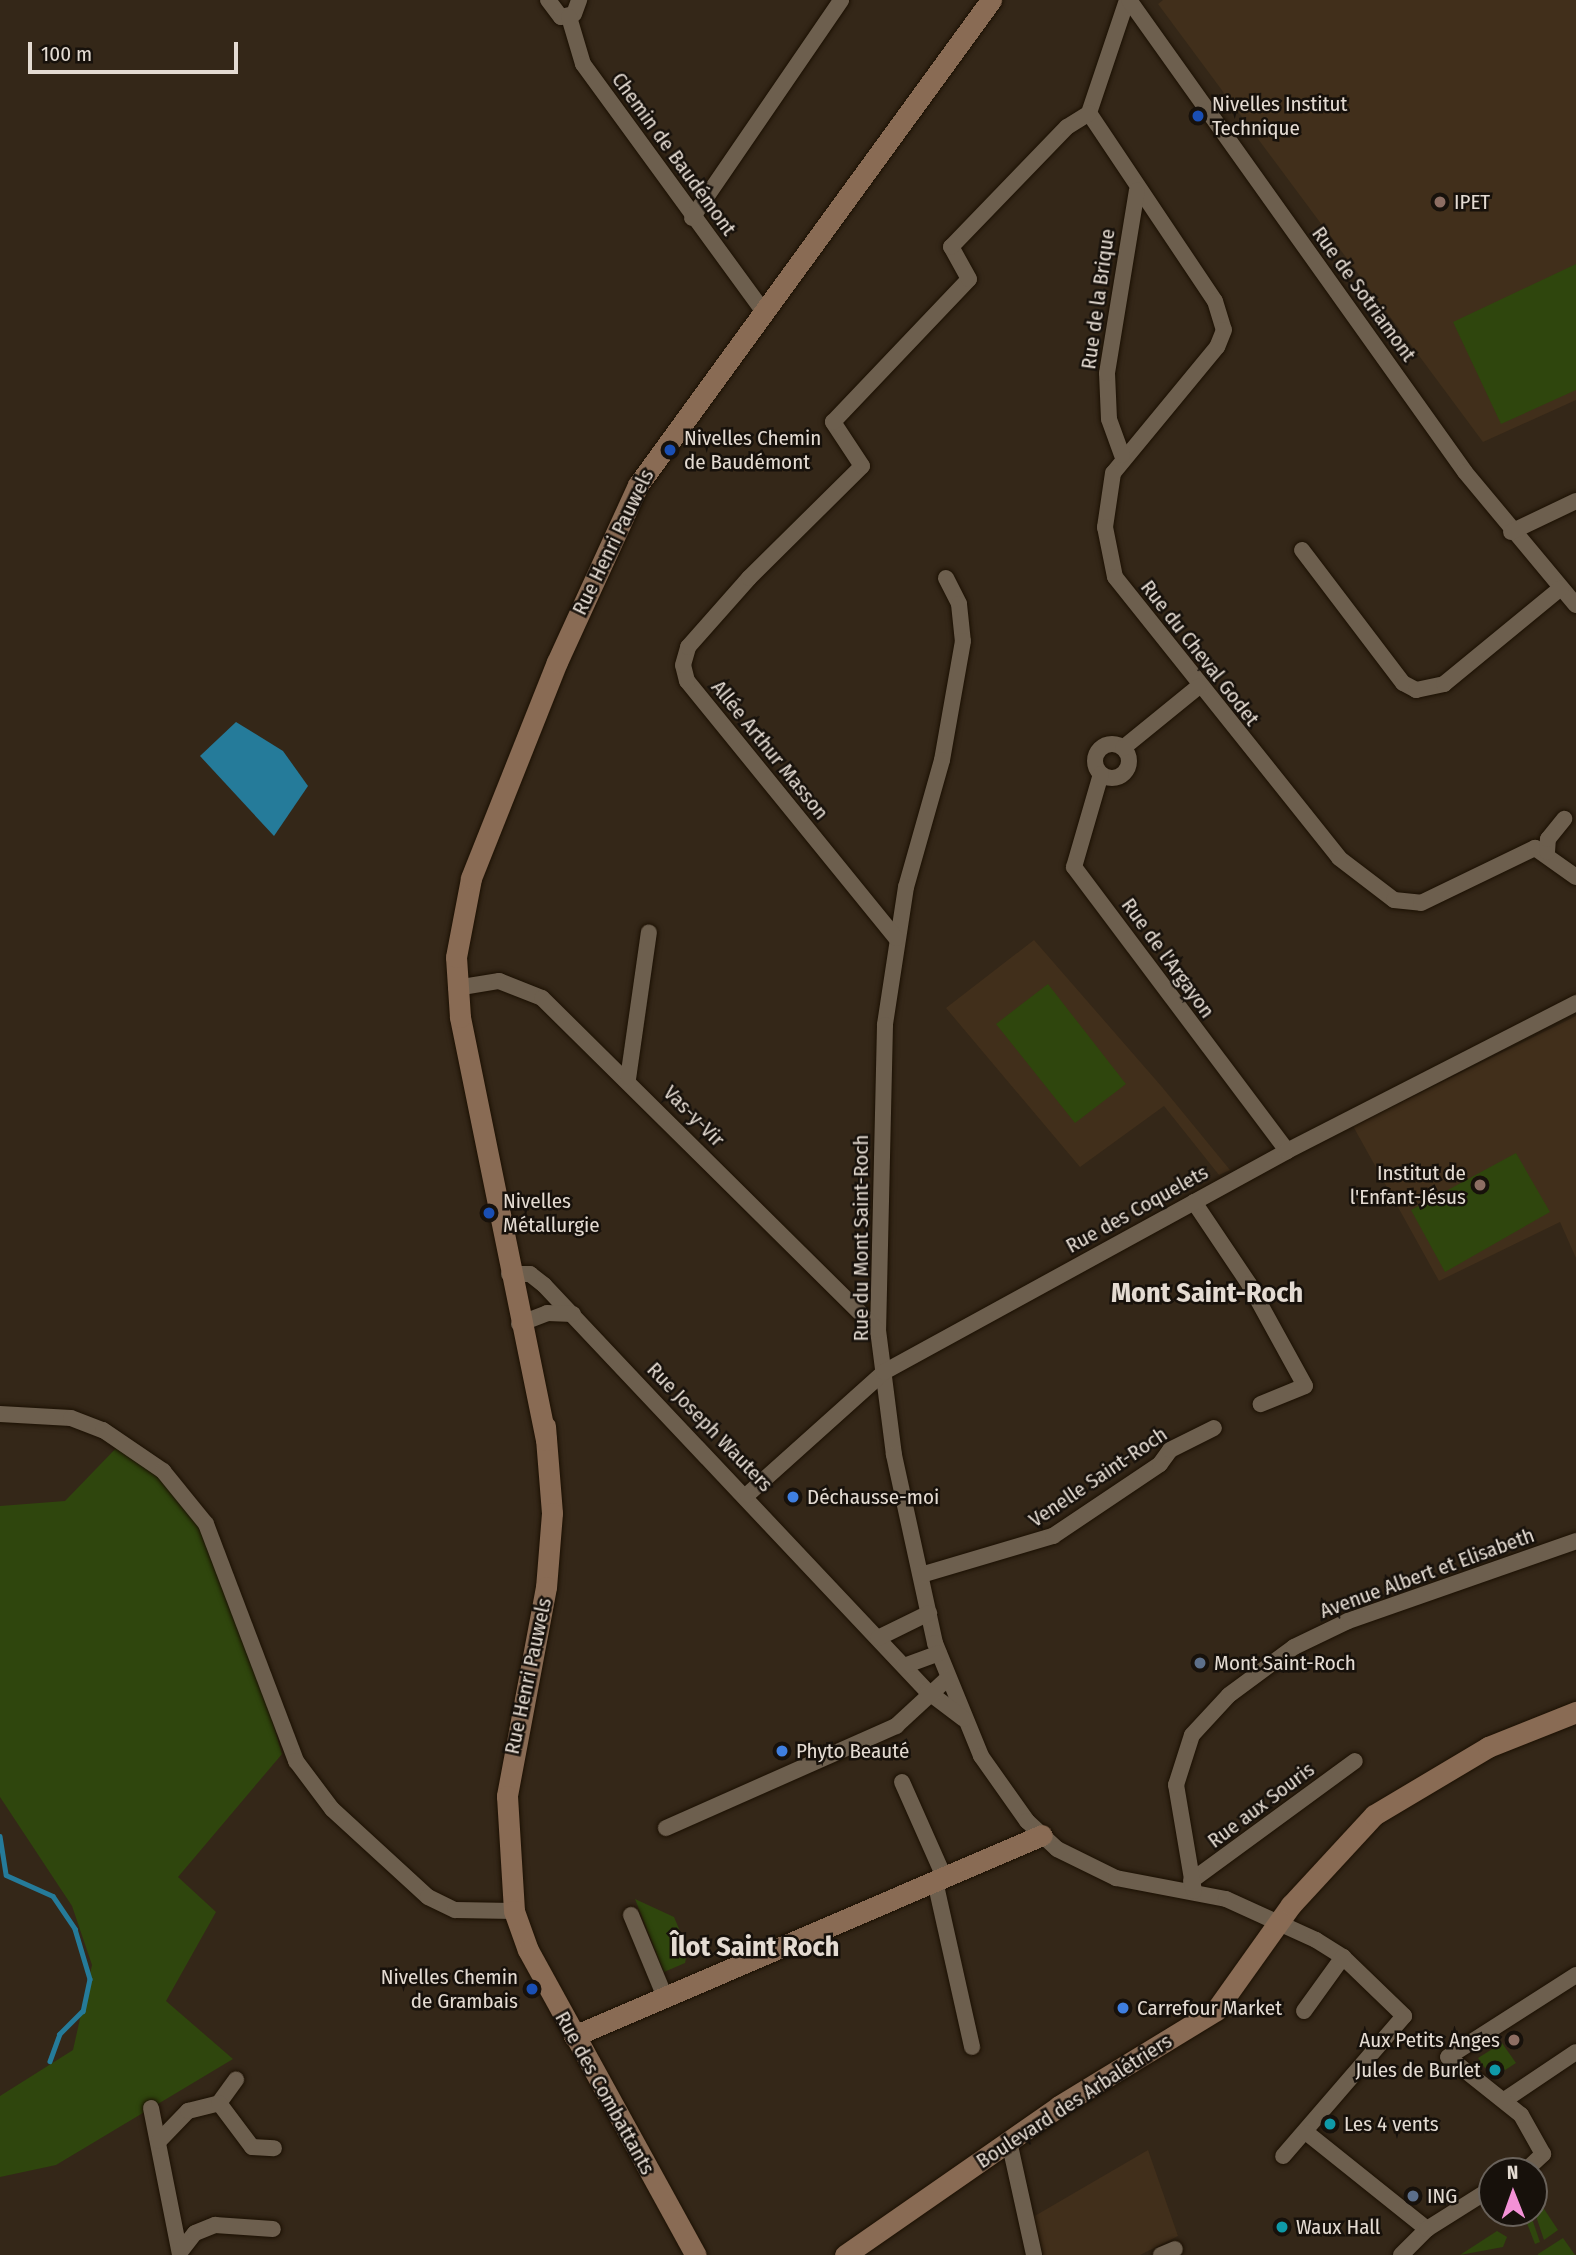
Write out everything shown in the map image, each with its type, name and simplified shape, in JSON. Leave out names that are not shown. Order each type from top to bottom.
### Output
[{"type":"main road","name":"Rue Henri Pauwels","points":[[517,1920],[507,1796],[546,1587],[552,1513],[546,1440],[456,988],[459,921],[471,878],[614,531],[669,436],[986,7]]},
{"type":"main road","name":"Boulevard des Arbalétriers","points":[[845,2255],[1009,2141],[1216,2010],[1279,1924],[1374,1815],[1488,1747],[1576,1712]]},
{"type":"main road","points":[[574,2036],[1042,1835]]},
{"type":"main road","name":"Rue des Combattants","points":[[517,1920],[574,2036],[696,2255]]},
{"type":"street","points":[[548,0],[552,12],[569,17],[579,0]]},
{"type":"street","points":[[692,218],[841,0]]},
{"type":"street","points":[[1089,113],[1128,0]]},
{"type":"street","name":"Rue de Sotriamont","points":[[1128,0],[1511,532],[1576,605]]},
{"type":"street","name":"Chemin de Baudémont","points":[[569,17],[583,64],[692,218],[761,308]]},
{"type":"street","name":"Rue du Cheval Godet","points":[[1089,113],[1137,190],[1215,301],[1224,330],[1210,356],[1122,455],[1108,492],[1105,527],[1115,577],[1198,687],[1339,858],[1394,900],[1421,903],[1523,851],[1547,852]]},
{"type":"street","name":"Allée Arthur Masson","points":[[897,938],[687,681],[683,665],[688,647],[749,578],[862,466],[833,422],[970,279],[951,247],[1067,127],[1089,113]]},
{"type":"street","name":"Rue de la Brique","points":[[1122,455],[1110,419],[1107,373],[1137,190]]},
{"type":"street","points":[[1511,532],[1576,501]]},
{"type":"street","points":[[1302,550],[1403,683],[1416,690],[1444,684],[1561,587]]},
{"type":"street","name":"Rue du Mont Saint-Roch","points":[[946,578],[959,604],[963,641],[950,724],[897,938],[886,1025],[878,1330],[894,1455],[929,1613],[948,1678],[981,1756],[1042,1835],[1116,1878],[1192,1886],[1279,1924],[1343,1957],[1404,2016],[1337,2087],[1307,2133]]},
{"type":"street","points":[[1123,747],[1129,760],[1124,773],[1101,774],[1097,752],[1106,744],[1123,747],[1198,687]]},
{"type":"street","name":"Rue de l'Argayon","points":[[1101,774],[1074,867],[1287,1151]]},
{"type":"street","points":[[1564,819],[1548,839],[1547,852],[1576,877]]},
{"type":"street","points":[[628,1079],[649,932]]},
{"type":"street","name":"Vas-y-Vir","points":[[456,988],[519,984],[628,1079],[878,1330]]},
{"type":"street","name":"Rue des Coquelets","points":[[747,1495],[884,1371],[1287,1151],[1576,1003]]},
{"type":"street","points":[[1194,1202],[1249,1284],[1305,1386],[1261,1404]]},
{"type":"street","name":"Rue Joseph Wauters","points":[[513,1273],[530,1274],[573,1314],[747,1495],[927,1691],[967,1725]]},
{"type":"street","points":[[523,1323],[547,1313],[573,1314]]},
{"type":"street","points":[[0,1414],[71,1418],[103,1430],[163,1471],[206,1524],[296,1761],[332,1809],[428,1897],[455,1910],[517,1920]]},
{"type":"street","name":"Venelle Saint-Roch","points":[[921,1576],[1054,1536],[1160,1464],[1170,1450],[1214,1428]]},
{"type":"street","name":"Avenue Albert et Elisabeth","points":[[1192,1886],[1176,1785],[1181,1758],[1229,1695],[1294,1647],[1348,1621],[1576,1541]]},
{"type":"street","points":[[878,1638],[929,1613]]},
{"type":"street","points":[[904,1667],[939,1653]]},
{"type":"street","points":[[666,1828],[896,1726],[927,1691],[948,1678]]},
{"type":"street","name":"Rue aux Souris","points":[[1192,1886],[1355,1761]]},
{"type":"street","points":[[902,1782],[939,1879],[972,2047]]},
{"type":"street","points":[[631,1915],[664,1997]]},
{"type":"street","points":[[1304,2011],[1343,1957]]},
{"type":"street","points":[[1542,2157],[1541,2147],[1506,2099],[1448,2057],[1576,1975]]},
{"type":"street","points":[[1506,2099],[1576,2052]]},
{"type":"street","points":[[159,2141],[188,2111],[219,2103],[236,2080]]},
{"type":"street","points":[[219,2103],[252,2147],[274,2148]]},
{"type":"street","points":[[151,2108],[180,2254]]},
{"type":"street","points":[[1283,2156],[1307,2133],[1427,2229]]},
{"type":"street","points":[[1009,2141],[1034,2255]]},
{"type":"street","points":[[1401,2255],[1427,2229],[1478,2198]]},
{"type":"street","points":[[180,2254],[195,2233],[215,2225],[273,2229]]},
{"type":"shaded area","name":"IPET","points":[[1163,0],[1576,0],[1576,400],[1483,442],[1158,4]]},
{"type":"shaded area","points":[[1034,940],[1230,1170],[1219,1175],[1164,1106],[1080,1167],[946,1008]]},
{"type":"shaded area","name":"Institut de l'Enfant-Jésus","points":[[1576,1016],[1576,1258],[1560,1222],[1439,1281],[1353,1126]]},
{"type":"shaded area","points":[[1148,2150],[1178,2236],[1140,2255],[1043,2255],[1033,2217]]},
{"type":"green space","points":[[1576,264],[1576,390],[1501,424],[1453,322]]},
{"type":"green space","points":[[1048,984],[1126,1084],[1075,1123],[996,1024]]},
{"type":"green space","points":[[1516,1153],[1550,1212],[1445,1272],[1411,1210]]},
{"type":"green space","points":[[122,1442],[182,1490],[243,1622],[282,1754],[178,1877],[216,1912],[166,2001],[233,2059],[56,2165],[0,2177],[0,2096],[73,2050],[92,1965],[72,1906],[0,1797],[0,1506],[65,1501]]},
{"type":"green space","points":[[635,1899],[674,1917],[688,1950],[685,1963],[664,1972]]},
{"type":"green space","points":[[1502,2043],[1516,2063],[1502,2072],[1495,2062],[1485,2068],[1478,2058]]},
{"type":"green space","points":[[1548,2215],[1558,2230],[1544,2240],[1540,2227],[1548,2227]]},
{"type":"green space","points":[[1528,2227],[1535,2227],[1540,2242],[1535,2244]]},
{"type":"green space","points":[[1497,2231],[1507,2237],[1503,2247],[1460,2255]]},
{"type":"green space","points":[[1563,2238],[1575,2255],[1538,2255],[1538,2254]]},
{"type":"water","points":[[236,722],[283,751],[308,786],[274,836],[200,756]]},
{"type":"waterway","points":[[0,1836],[6,1875],[53,1896],[75,1929],[90,1979],[83,2011],[60,2034],[50,2061]]},
{"type":"place","name":"Nivelles Institut Technique","points":[[1198,116]]},
{"type":"place","name":"IPET","points":[[1440,202]]},
{"type":"place","name":"Nivelles Chemin de Baudémont","points":[[670,450]]},
{"type":"place","name":"Institut de l'Enfant-Jésus","points":[[1480,1185]]},
{"type":"place","name":"Nivelles Métallurgie","points":[[489,1213]]},
{"type":"place","name":"Déchausse-moi","points":[[793,1497]]},
{"type":"place","name":"Mont Saint-Roch","points":[[1200,1663]]},
{"type":"place","name":"Phyto Beauté","points":[[782,1751]]},
{"type":"place","name":"Nivelles Chemin de Grambais","points":[[532,1989]]},
{"type":"place","name":"Carrefour Market","points":[[1123,2008]]},
{"type":"place","name":"Aux Petits Anges","points":[[1514,2040]]},
{"type":"place","name":"Jules de Burlet","points":[[1495,2070]]},
{"type":"place","name":"Les 4 vents","points":[[1330,2124]]},
{"type":"place","name":"ING","points":[[1413,2196]]},
{"type":"place","name":"Waux Hall","points":[[1282,2227]]},
{"type":"district","name":"Mont Saint-Roch","points":[[1207,1293]]},
{"type":"district","name":"Îlot Saint Roch","points":[[755,1947]]}]
